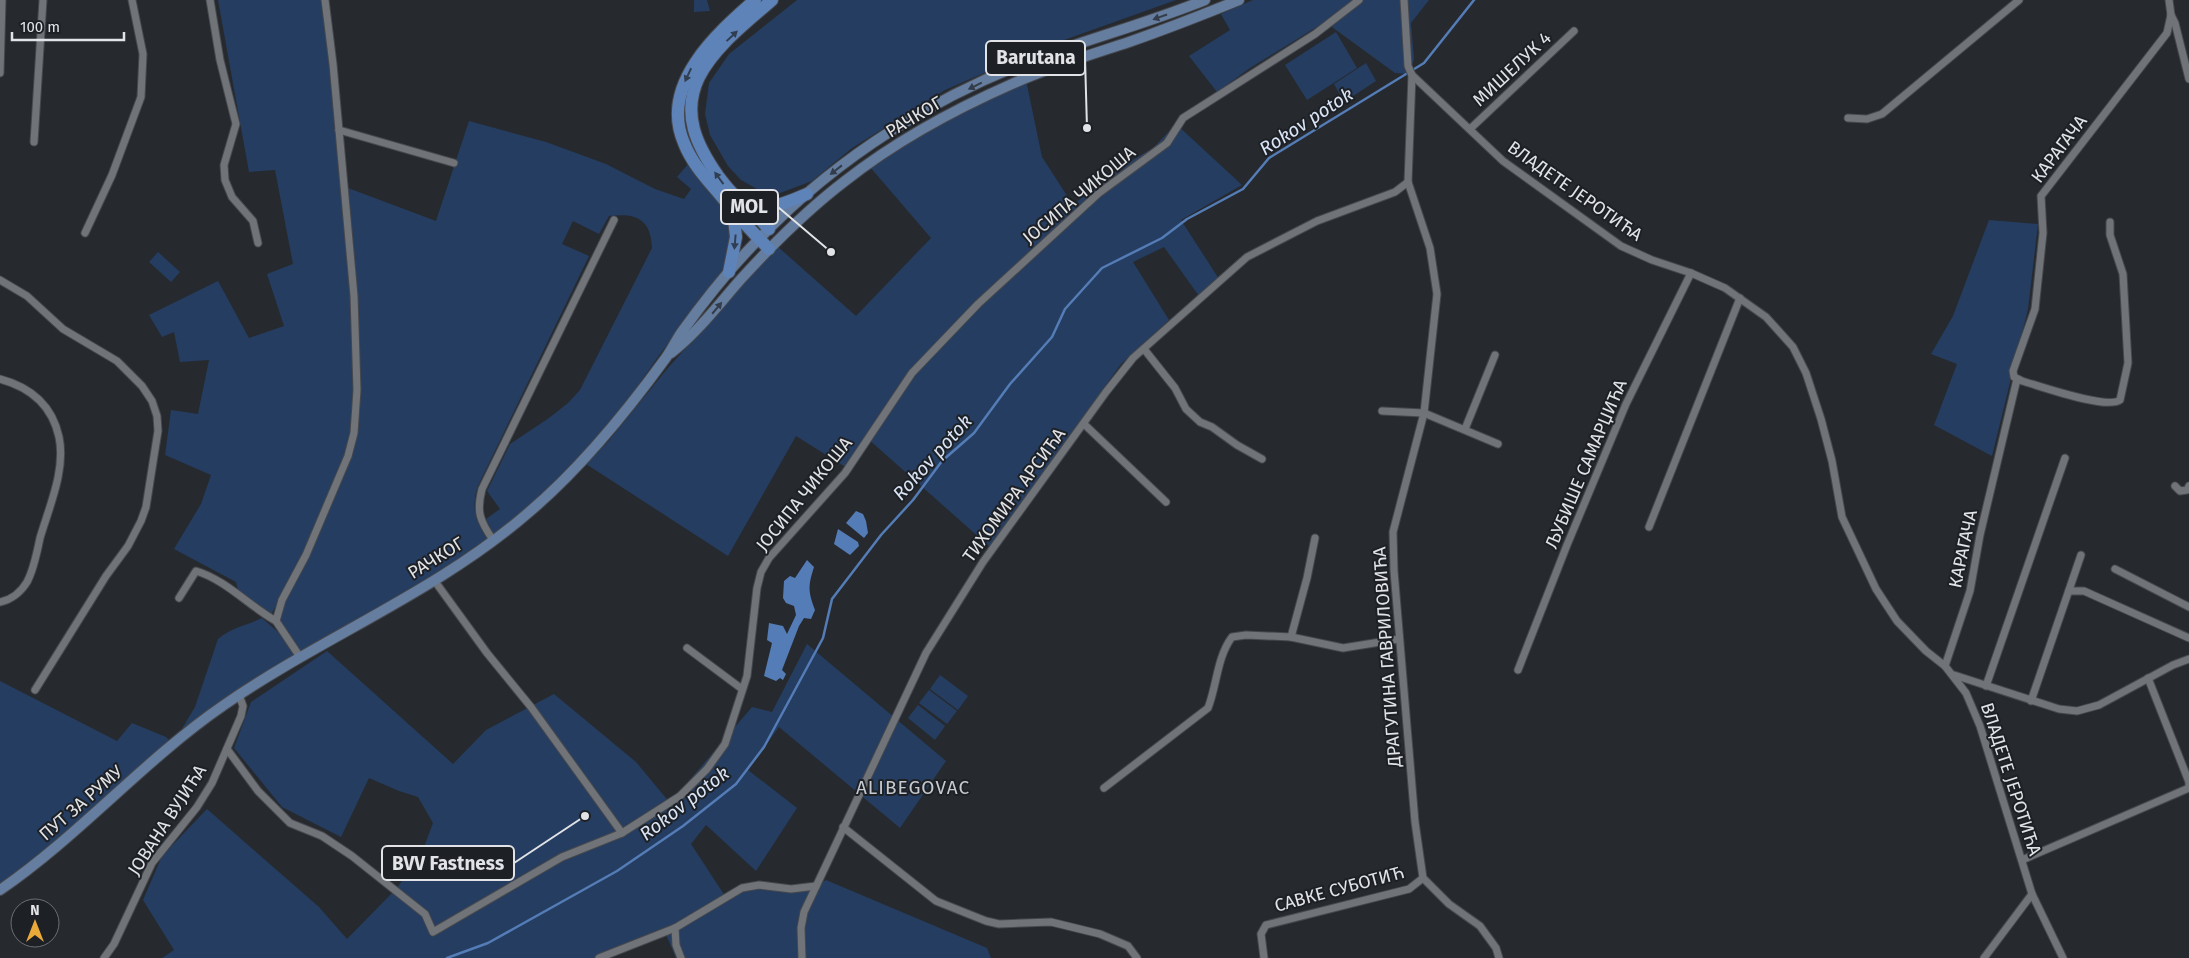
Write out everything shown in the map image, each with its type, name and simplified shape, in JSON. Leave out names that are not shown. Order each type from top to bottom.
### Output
[{"type":"highway","points":[[755,0],[725,26],[702,53],[687,77],[680,100],[680,130],[695,164],[733,212],[769,249]]},
{"type":"highway","points":[[769,228],[725,186],[697,144],[691,124],[692,102],[699,77],[722,44],[772,0]]},
{"type":"highway","points":[[744,203],[758,206],[782,205],[807,194]]},
{"type":"highway","points":[[729,272],[736,237],[733,212]]},
{"type":"main road","name":"РАЧКОГ","points":[[181,737],[239,695],[300,657],[434,580],[525,516],[573,471],[601,439],[666,357],[678,336],[729,272],[769,228],[837,168],[882,137],[930,108],[980,83],[1045,55],[1205,0]]},
{"type":"main road","name":"РАЧКОГ","points":[[666,357],[691,338],[769,249],[801,218],[844,182],[890,149],[945,116],[1013,83],[1048,69],[1160,31],[1239,0]]},
{"type":"main road","name":"ПУТ ЗА РУМУ","points":[[0,890],[56,846],[181,737]]},
{"type":"street","points":[[0,73],[2,0]]},
{"type":"street","points":[[34,142],[42,0]]},
{"type":"street","points":[[85,232],[112,175],[141,97],[142,54],[132,0]]},
{"type":"street","points":[[210,0],[220,60],[236,124],[224,165],[225,180],[232,197],[253,221],[258,243]]},
{"type":"street","points":[[276,621],[282,600],[306,555],[348,456],[354,432],[357,390],[357,345],[339,130],[325,0]]},
{"type":"street","name":"ЈОСИПА ЧИКОША","points":[[227,749],[258,791],[290,822],[322,836],[352,856],[425,914],[433,932],[562,857],[622,833],[680,796],[707,769],[725,744],[747,676],[761,572],[770,558],[845,473],[912,373],[978,304],[1058,228],[1100,193],[1167,144],[1183,118],[1315,34],[1359,0]]},
{"type":"street","name":"ДРАГУТИНА ГАВРИЛОВИЋА","points":[[1404,0],[1408,66],[1412,75],[1408,182],[1430,248],[1437,294],[1424,413],[1393,532],[1394,571],[1414,822],[1423,878]]},
{"type":"street","points":[[1848,118],[1867,119],[1882,114],[2019,0]]},
{"type":"street","points":[[2169,0],[2171,15],[2175,23],[2189,80]]},
{"type":"street","name":"КАРАГАЧА","points":[[1945,666],[1970,591],[1980,535],[2017,379],[2014,377],[2013,371],[2035,309],[2041,267],[2043,232],[2041,196],[2167,33],[2171,15]]},
{"type":"street","name":"МИШЕЛУК 4","points":[[1470,130],[1574,31]]},
{"type":"street","name":"ВЛАДЕТЕ ЈЕРОТИЋА","points":[[1412,75],[1503,161],[1621,246],[1725,288],[1766,317],[1786,337],[1806,373],[1832,461],[1842,518],[1876,589],[1897,621],[1926,651],[1954,675],[1966,693],[1980,726],[2032,894],[2063,958]]},
{"type":"street","points":[[339,130],[454,163]]},
{"type":"street","name":"ТИХОМИРА АРСИЋА","points":[[802,958],[801,928],[804,912],[926,653],[983,562],[1106,392],[1133,358],[1247,258],[1317,221],[1395,192],[1408,182]]},
{"type":"street","points":[[493,540],[480,517],[478,509],[482,489],[614,220]]},
{"type":"street","points":[[2017,379],[2081,398],[2112,404],[2120,400],[2128,363],[2123,274],[2110,235],[2110,222]]},
{"type":"street","name":"ЉУБИШЕ САМАРЏИЋА","points":[[1518,670],[1567,545],[1626,404],[1691,273]]},
{"type":"street","points":[[0,280],[27,296],[62,329],[117,361],[142,386],[152,401],[157,416],[158,431],[146,506],[141,521],[128,546],[106,576],[35,690]]},
{"type":"street","points":[[1649,527],[1740,298]]},
{"type":"street","points":[[1144,349],[1175,388],[1186,409],[1200,422],[1212,427],[1237,446],[1262,458]]},
{"type":"street","points":[[1465,429],[1495,355]]},
{"type":"street","points":[[0,379],[25,388],[35,394],[53,419],[60,446],[57,483],[27,582],[13,596],[0,602]]},
{"type":"street","points":[[1382,411],[1424,413],[1498,444]]},
{"type":"street","points":[[1084,424],[1166,502]]},
{"type":"street","points":[[1986,686],[2065,458]]},
{"type":"street","points":[[2175,486],[2180,491],[2187,490],[2189,486]]},
{"type":"street","points":[[1291,637],[1307,578],[1315,538]]},
{"type":"street","points":[[2031,701],[2081,555]]},
{"type":"street","points":[[2115,569],[2189,607]]},
{"type":"street","points":[[179,598],[196,571],[232,590],[257,610],[276,621],[300,657]]},
{"type":"street","points":[[434,580],[487,653],[531,706],[622,833]]},
{"type":"street","points":[[2068,591],[2084,591],[2189,638]]},
{"type":"street","points":[[1104,788],[1208,708],[1215,691],[1224,648],[1232,637],[1246,635],[1291,637],[1344,648],[1399,639]]},
{"type":"street","points":[[687,648],[742,689]]},
{"type":"street","points":[[1954,675],[2059,709],[2083,710],[2099,705],[2173,664],[2189,659]]},
{"type":"street","points":[[2022,860],[2188,788],[2189,782],[2148,678]]},
{"type":"street","name":"ЈОВАНА ВУЈИЋА","points":[[104,958],[114,944],[152,864],[197,807],[212,783],[242,716],[243,706],[239,695]]},
{"type":"street","points":[[843,827],[936,901],[998,924],[1051,922],[1100,934],[1128,946],[1137,958]]},
{"type":"street","points":[[1423,878],[1448,904],[1480,926],[1496,948],[1499,958]]},
{"type":"street","name":"САВКЕ СУБОТИЋ","points":[[1264,958],[1261,934],[1266,925],[1409,889],[1423,878]]},
{"type":"street","points":[[600,958],[674,928],[742,888],[759,885],[791,889],[816,886]]},
{"type":"street","points":[[1984,958],[2032,894]]},
{"type":"street","points":[[674,928],[676,945],[681,958]]},
{"type":"shaded area","points":[[218,0],[321,0],[329,63],[351,295],[354,389],[351,431],[346,455],[304,553],[271,615],[238,590],[236,582],[174,549],[201,504],[211,475],[165,455],[171,410],[198,414],[209,360],[180,362],[174,332],[162,337],[149,315],[218,281],[249,338],[284,326],[267,274],[293,264],[275,170],[249,172]]},
{"type":"shaded area","points":[[694,0],[707,0],[710,11],[694,12]]},
{"type":"shaded area","points":[[797,0],[1176,0],[1039,49],[945,90],[852,148],[812,181],[780,193],[764,193],[741,180],[728,166],[710,135],[705,114],[709,83],[729,54]]},
{"type":"shaded area","points":[[1253,0],[1429,0],[1411,23],[1414,59],[1409,74],[1395,73],[1325,22],[1250,68],[1217,92],[1189,56],[1230,30],[1221,14]]},
{"type":"shaded area","points":[[1336,32],[1357,68],[1307,100],[1285,65]]},
{"type":"shaded area","points":[[1366,63],[1376,81],[1344,102],[1334,84]]},
{"type":"shaded area","points":[[1026,80],[1042,157],[1073,205],[1117,169],[1153,148],[1176,124],[1242,185],[1181,220],[1219,279],[1199,296],[1164,247],[1133,262],[1169,320],[1121,364],[990,547],[867,438],[847,468],[796,436],[728,556],[586,464],[606,444],[667,369],[777,246],[856,316],[931,238],[870,167],[911,134]]},
{"type":"shaded area","points":[[469,121],[546,142],[606,164],[655,189],[684,199],[691,189],[677,177],[689,163],[714,192],[730,217],[732,224],[731,242],[727,259],[711,290],[667,345],[609,425],[583,455],[554,483],[494,535],[486,519],[500,509],[487,491],[510,444],[549,418],[568,403],[580,390],[652,248],[649,230],[645,224],[634,217],[609,216],[599,234],[573,221],[562,244],[589,256],[478,486],[475,501],[477,520],[488,540],[475,550],[301,653],[276,619],[351,457],[360,390],[357,295],[348,188],[436,221]]},
{"type":"shaded area","points":[[1989,220],[2038,224],[2028,309],[1992,456],[1934,425],[1957,364],[1931,354],[1953,316]]},
{"type":"shaded area","points":[[158,252],[180,272],[171,282],[149,262]]},
{"type":"shaded area","points":[[856,511],[863,514],[866,521],[868,533],[864,538],[846,523]]},
{"type":"shaded area","points":[[838,529],[858,542],[859,546],[850,555],[834,544]]},
{"type":"shaded area","points":[[807,560],[814,567],[810,588],[815,610],[811,619],[804,618],[799,626],[782,670],[786,674],[783,680],[780,678],[776,681],[764,676],[772,643],[767,640],[769,623],[783,626],[787,634],[796,615],[794,606],[786,603],[783,598],[784,581],[790,576],[795,578]]},
{"type":"shaded area","points":[[262,618],[279,633],[295,657],[177,737],[195,707],[218,639],[234,629]]},
{"type":"shaded area","points":[[807,644],[946,761],[900,828],[779,727],[748,770],[797,808],[756,871],[706,825],[691,844],[725,896],[754,882],[812,888],[826,880],[987,948],[991,958],[676,958],[665,932],[596,958],[162,958],[174,950],[143,900],[162,856],[207,809],[319,907],[347,939],[396,889],[421,855],[433,823],[418,797],[369,778],[341,837],[282,807],[234,748],[251,702],[327,651],[453,764],[486,730],[554,694],[636,762],[670,803],[752,707],[772,712]]},
{"type":"shaded area","points":[[940,675],[968,696],[958,710],[930,689]]},
{"type":"shaded area","points":[[0,681],[117,741],[132,723],[166,737],[171,742],[56,842],[0,887]]},
{"type":"shaded area","points":[[929,690],[957,711],[947,724],[919,703]]},
{"type":"shaded area","points":[[918,705],[945,726],[935,740],[908,718]]},
{"type":"waterway","name":"Rokov potok","points":[[447,958],[488,943],[617,871],[683,826],[736,784],[764,747],[823,638],[832,599],[881,535],[913,500],[942,461],[974,433],[1010,384],[1052,337],[1065,309],[1102,268],[1162,238],[1187,219],[1243,189],[1269,158],[1424,63],[1474,0]]},
{"type":"place","name":"Barutana","points":[[1087,128]]},
{"type":"place","name":"MOL","points":[[831,252]]},
{"type":"place","name":"BVV Fastness","points":[[585,816]]},
{"type":"district","name":"ALIBEGOVAC","points":[[913,787]]}]
